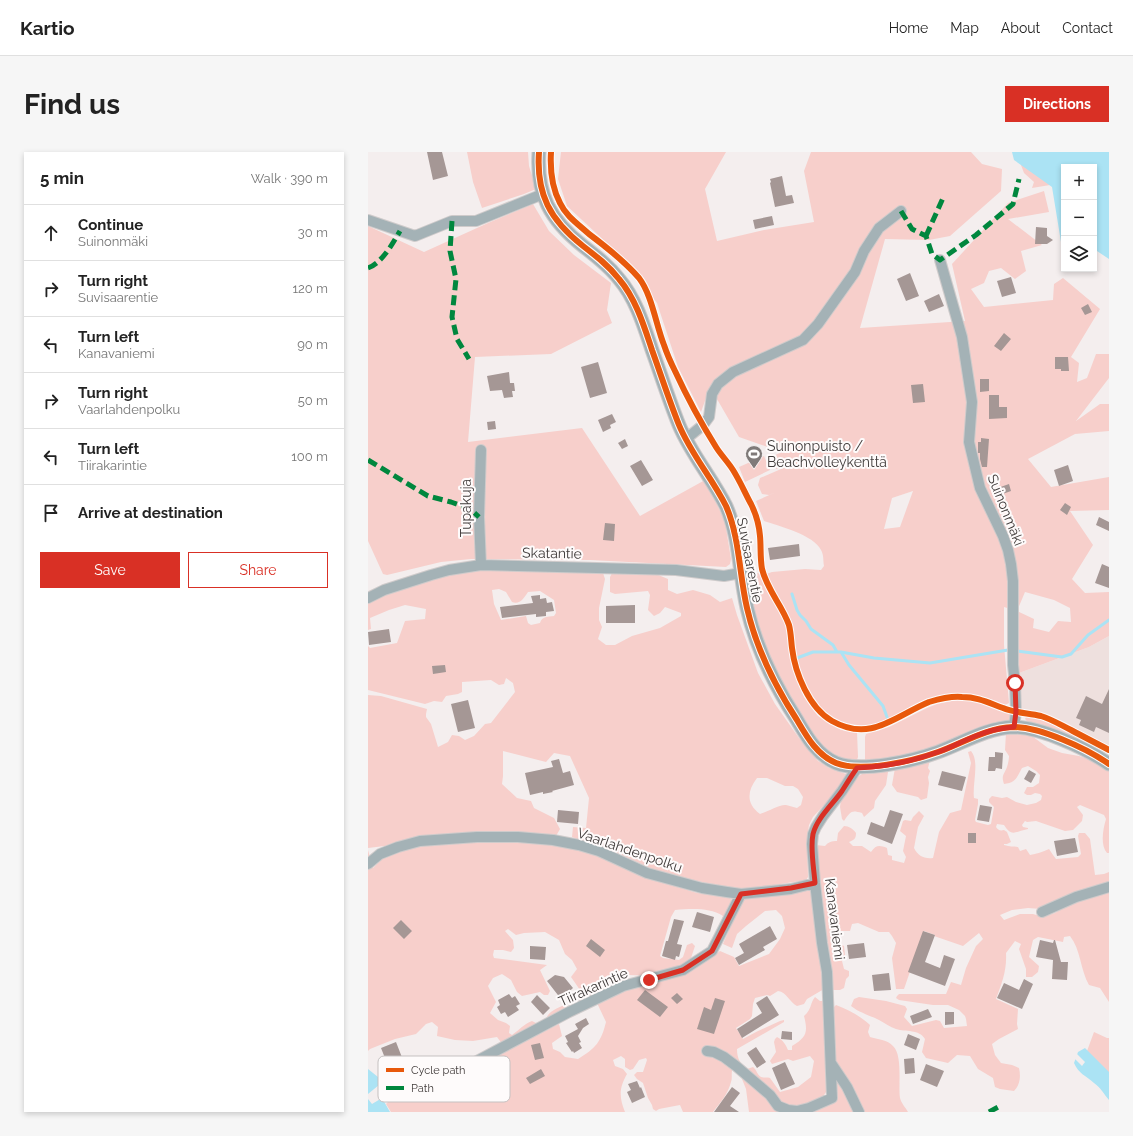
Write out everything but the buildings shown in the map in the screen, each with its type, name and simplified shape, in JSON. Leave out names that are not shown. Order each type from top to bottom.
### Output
[{"type":"street","name":"Suvisaarentie","points":[[539,152],[539,174],[542,194],[554,217],[564,230],[606,264],[617,276],[631,297],[644,326],[669,400],[686,439],[726,507],[734,534],[747,606],[760,649],[769,671],[794,715],[817,750],[837,764],[857,768],[869,767],[914,759],[939,752],[981,734],[1000,728],[1014,727],[1034,730],[1079,747],[1109,764]]},
{"type":"street","points":[[368,220],[415,236],[452,221],[476,221],[542,194]]},
{"type":"street","points":[[686,439],[703,425],[709,417],[712,394],[718,384],[733,372],[803,340],[818,324],[855,272],[864,251],[878,228],[901,211]]},
{"type":"street","name":"Suinonmäki","points":[[940,260],[962,337],[972,402],[969,442],[976,472],[980,488],[1003,536],[1011,564],[1013,580],[1013,665],[1016,712],[1014,727]]},
{"type":"street","name":"Tupakuja","points":[[481,450],[479,517],[481,565]]},
{"type":"street","name":"Skatantie","points":[[368,598],[384,590],[431,575],[449,570],[481,565],[676,570],[724,576],[741,573]]},
{"type":"street","name":"Kanavaniemi","points":[[707,1051],[714,1052],[724,1057],[765,1090],[778,1106],[788,1110],[797,1111],[809,1108],[832,1098],[827,972],[822,943],[812,844],[816,827],[857,768]]},
{"type":"street","name":"Vaarlahdenpolku","points":[[368,864],[380,854],[420,841],[477,837],[518,837],[553,840],[579,845],[647,873],[702,888],[741,894],[791,888],[815,883]]},
{"type":"street","points":[[1042,912],[1076,897],[1109,888]]},
{"type":"street","name":"Tiirakarintie","points":[[486,1056],[569,1012],[623,986],[683,970],[712,951],[741,894]]},
{"type":"street","points":[[831,1062],[848,1086],[859,1112]]},
{"type":"shaded area","points":[[467,152],[528,152],[529,166],[536,189],[482,208],[473,182]]},
{"type":"shaded area","points":[[561,152],[726,152],[705,189],[717,241],[764,230],[814,222],[804,171],[811,152],[971,152],[982,164],[1002,169],[1001,191],[950,236],[929,240],[885,239],[860,328],[965,321],[952,264],[1008,203],[1044,191],[1049,212],[1008,219],[1042,245],[1021,251],[1026,271],[1015,279],[1001,268],[989,271],[984,283],[971,289],[984,307],[1053,300],[1054,284],[1063,278],[1100,309],[1071,357],[1079,363],[1077,382],[1087,378],[1096,354],[1109,354],[1109,378],[1076,421],[1100,404],[1109,404],[1109,431],[1075,434],[1028,459],[1051,487],[1109,477],[1109,510],[1070,511],[1093,545],[1072,579],[1085,593],[1109,592],[1109,636],[1089,647],[1019,673],[1017,611],[1004,607],[1004,645],[1009,703],[1005,705],[987,698],[968,694],[945,695],[921,702],[885,721],[867,727],[858,727],[838,721],[821,708],[814,700],[804,680],[797,659],[791,660],[792,668],[804,697],[818,716],[841,730],[857,732],[858,757],[856,763],[828,753],[810,732],[773,668],[755,619],[747,580],[748,576],[755,573],[766,574],[772,572],[805,569],[821,570],[824,566],[823,554],[817,545],[796,532],[764,521],[756,501],[776,492],[769,495],[762,494],[758,485],[760,478],[788,466],[776,469],[771,457],[782,452],[739,437],[710,387],[701,412],[678,367],[657,303],[611,247],[567,206],[558,179]],"holes":[[[913,491],[900,527],[884,529],[892,498]],[[1025,592],[1054,600],[1070,608],[1071,622],[1058,621],[1049,632],[1033,628],[1034,619],[1017,611]]]},
{"type":"shaded area","points":[[1029,153],[1050,185],[1032,188],[1034,182],[1024,173],[1021,165]]},
{"type":"shaded area","points":[[533,204],[549,231],[574,255],[611,283],[607,310],[612,323],[551,354],[475,357],[468,442],[582,428],[640,516],[705,480],[725,522],[731,559],[730,564],[726,567],[590,560],[471,559],[441,562],[387,575],[383,574],[368,541],[368,226],[424,252]]},
{"type":"shaded area","name":"Suinonpuisto / Beachvolleykenttä","points":[[764,456],[770,470],[745,482],[739,467]]},
{"type":"shaded area","points":[[482,569],[603,573],[605,579],[599,608],[599,620],[602,627],[598,639],[606,645],[615,645],[632,636],[660,628],[681,616],[681,613],[665,607],[660,613],[654,616],[648,610],[650,595],[648,591],[615,594],[610,592],[610,577],[612,573],[656,574],[668,579],[668,590],[677,594],[693,590],[710,595],[720,602],[732,598],[758,673],[775,704],[799,738],[818,761],[829,768],[846,774],[837,791],[813,817],[809,825],[807,838],[808,877],[806,880],[744,890],[697,881],[652,869],[620,854],[572,837],[573,827],[586,828],[589,798],[570,756],[554,753],[546,762],[503,751],[502,784],[517,798],[531,801],[534,808],[554,818],[560,829],[556,836],[533,833],[493,833],[368,848],[368,695],[381,696],[427,709],[426,717],[431,724],[438,747],[448,742],[452,735],[459,736],[465,740],[474,736],[485,724],[491,723],[515,692],[513,683],[506,678],[504,684],[499,685],[491,680],[462,682],[462,692],[446,696],[442,702],[434,701],[425,704],[368,690],[368,646],[370,648],[397,643],[405,621],[425,619],[426,609],[405,605],[389,610],[370,618],[371,629],[368,630],[368,601],[435,576]],"holes":[[[499,589],[506,592],[512,602],[515,603],[522,600],[528,592],[540,591],[554,600],[556,613],[554,616],[544,618],[540,623],[531,625],[528,623],[526,616],[501,620],[494,604],[492,590]],[[757,778],[767,778],[785,786],[793,786],[798,789],[803,797],[801,805],[797,808],[783,805],[760,814],[755,810],[750,802],[751,788]]]},
{"type":"shaded area","points":[[1109,636],[1109,750],[1056,722],[1040,716],[1016,712],[1019,673],[1089,647]]},
{"type":"shaded area","points":[[957,700],[983,703],[1008,713],[1011,715],[1011,718],[1007,722],[939,746],[905,755],[868,761],[865,760],[866,734],[889,727],[937,704]]},
{"type":"shaded area","points":[[1026,717],[1038,718],[1047,721],[1101,748],[1095,748],[1028,722],[1025,719]]},
{"type":"shaded area","points":[[1016,732],[1032,736],[1048,748],[1091,760],[1109,771],[1109,853],[1107,853],[1103,846],[1103,832],[1106,819],[1104,815],[1080,805],[1077,807],[1083,815],[1082,821],[1073,830],[1065,831],[1036,821],[1025,821],[1022,825],[1028,829],[1014,833],[1009,831],[1004,825],[997,824],[996,827],[999,830],[1004,830],[1007,832],[1011,842],[1004,845],[1018,847],[1020,851],[1026,849],[1030,855],[1049,849],[1056,859],[1078,857],[1081,854],[1078,836],[1079,833],[1085,833],[1090,839],[1095,875],[1109,872],[1109,885],[1041,909],[1028,908],[1012,910],[1000,915],[1004,920],[1020,914],[1033,914],[1043,917],[1055,913],[1072,903],[1109,889],[1109,1002],[1100,988],[1089,985],[1074,941],[1070,936],[1064,937],[1063,942],[1038,937],[1033,940],[1029,957],[1039,966],[1038,972],[1032,977],[1026,977],[1026,969],[1019,949],[1021,944],[1015,941],[1006,953],[1005,971],[996,999],[1018,1009],[1018,1029],[992,1044],[995,1055],[1001,1063],[1019,1068],[1020,1081],[1014,1091],[995,1087],[993,1078],[978,1069],[970,1056],[957,1055],[948,1063],[926,1058],[922,1052],[925,1039],[922,1036],[916,1032],[894,1028],[851,1006],[854,999],[859,997],[886,1001],[905,1006],[907,1009],[904,1017],[912,1026],[936,1020],[940,1021],[944,1028],[967,1026],[965,1016],[959,1010],[948,1005],[933,1005],[899,1000],[896,998],[899,994],[946,994],[951,982],[961,985],[966,968],[976,946],[983,939],[979,933],[963,946],[924,931],[904,989],[896,989],[892,958],[896,943],[892,936],[889,932],[879,932],[858,923],[852,924],[850,931],[839,931],[840,944],[844,946],[845,955],[842,961],[844,969],[849,971],[849,976],[846,979],[844,988],[840,990],[832,990],[824,941],[816,845],[825,846],[830,842],[837,841],[838,833],[844,826],[846,826],[854,830],[856,833],[856,837],[849,842],[853,846],[862,846],[871,852],[874,848],[880,846],[887,848],[888,855],[892,856],[892,860],[904,863],[906,857],[903,851],[906,836],[900,831],[903,821],[911,821],[919,811],[924,816],[918,827],[914,848],[917,853],[922,856],[933,858],[939,832],[950,813],[961,810],[971,763],[968,752],[971,751],[974,755],[975,761],[974,798],[978,799],[976,822],[988,825],[991,824],[994,807],[989,802],[989,799],[992,796],[1002,798],[1007,797],[1016,802],[1027,805],[1036,803],[1041,800],[1042,796],[1040,794],[1035,793],[1027,795],[1024,793],[1027,787],[1033,787],[1039,783],[1040,775],[1036,771],[1028,766],[1022,768],[1014,781],[1004,784],[1003,781],[1009,757],[1005,750],[1006,733]]},
{"type":"shaded area","points":[[930,760],[928,768],[930,771],[928,777],[929,783],[927,798],[921,800],[918,797],[897,792],[892,785],[895,768]]},
{"type":"shaded area","points":[[887,770],[888,772],[886,785],[875,801],[874,808],[864,817],[862,813],[852,812],[844,821],[842,819],[840,807],[841,800],[856,778],[862,774]]},
{"type":"shaded area","points":[[493,839],[543,842],[577,848],[618,863],[646,877],[697,893],[725,895],[731,899],[732,906],[719,927],[723,916],[718,913],[699,909],[675,910],[671,917],[660,956],[663,958],[679,960],[683,957],[687,945],[692,943],[695,946],[690,961],[672,970],[653,976],[629,975],[613,981],[591,997],[580,990],[571,977],[577,969],[572,960],[565,954],[559,940],[545,932],[516,935],[508,929],[505,931],[513,940],[514,948],[511,952],[494,950],[494,958],[547,965],[540,970],[550,991],[548,995],[544,995],[540,992],[522,996],[517,992],[511,980],[502,974],[493,978],[488,986],[496,1002],[490,1013],[498,1020],[510,1026],[509,1033],[512,1035],[524,1025],[532,1021],[536,1023],[536,1027],[503,1045],[497,1037],[473,1041],[455,1040],[437,1036],[438,1027],[432,1022],[426,1024],[416,1034],[395,1039],[368,1051],[368,850],[373,868],[384,857],[412,846]]},
{"type":"shaded area","points":[[812,888],[814,890],[824,989],[807,999],[804,1004],[797,1006],[784,993],[778,991],[770,996],[767,995],[755,998],[752,1016],[736,1028],[743,1039],[784,1020],[784,1022],[737,1049],[739,1060],[747,1069],[753,1067],[761,1077],[770,1078],[780,1092],[798,1087],[811,1077],[814,1061],[810,1056],[793,1061],[788,1059],[772,1064],[770,1061],[776,1052],[774,1042],[777,1037],[784,1043],[788,1050],[792,1050],[792,1046],[801,1040],[805,1034],[806,1026],[804,1016],[813,999],[815,997],[820,1001],[824,1001],[826,1092],[821,1100],[784,1112],[749,1112],[746,1089],[742,1079],[745,1075],[734,1067],[732,1070],[732,1080],[728,1090],[724,1098],[713,1112],[683,1112],[680,1105],[659,1109],[656,1111],[653,1109],[643,1083],[634,1075],[637,1072],[643,1072],[647,1060],[646,1058],[639,1060],[633,1069],[630,1070],[625,1067],[625,1059],[621,1056],[613,1060],[615,1066],[623,1069],[627,1074],[621,1088],[621,1097],[625,1112],[391,1112],[386,1104],[388,1102],[510,1102],[510,1056],[495,1056],[559,1024],[562,1036],[552,1043],[553,1049],[560,1052],[565,1057],[578,1059],[597,1044],[602,1035],[606,1022],[597,1003],[621,990],[668,979],[697,967],[720,951],[734,957],[739,966],[769,954],[780,939],[785,928],[782,916],[776,910],[765,911],[746,926],[737,934],[732,948],[723,944],[743,898]]},
{"type":"shaded area","points":[[564,1005],[572,1008],[546,1022],[546,1019],[550,1013]]},
{"type":"shaded area","points":[[836,1005],[863,1019],[870,1025],[868,1032],[870,1037],[888,1042],[896,1050],[900,1071],[900,1098],[908,1112],[862,1112],[833,1062],[834,1024],[832,1012]]},
{"type":"shaded area","points":[[1094,1032],[1109,1038],[1109,1073],[1087,1051]]},
{"type":"shaded area","points":[[834,1073],[857,1112],[806,1112],[826,1102]]},
{"type":"water","points":[[1012,152],[1109,152],[1109,259],[1097,251],[1097,164],[1061,164],[1061,242],[1052,187],[1014,160]]},
{"type":"water","points":[[1085,1048],[1109,1072],[1109,1100],[1098,1086],[1080,1072],[1074,1063],[1078,1052]]},
{"type":"water","points":[[368,1069],[378,1077],[378,1086],[368,1094]]},
{"type":"water","points":[[368,1099],[372,1104],[378,1100],[378,1102],[384,1102],[390,1112],[368,1112]]},
{"type":"pier","points":[[1076,1053],[1085,1062],[1082,1066],[1074,1058]]},
{"type":"waterway","points":[[792,594],[800,615],[811,629],[833,645],[837,652]]},
{"type":"waterway","points":[[1017,651],[1062,657],[1071,654],[1088,635],[1109,620]]},
{"type":"waterway","points":[[797,658],[813,652],[841,652],[874,658],[930,663],[1008,650]]},
{"type":"waterway","points":[[841,652],[849,665],[883,706],[887,717]]},
{"type":"marked path","points":[[901,211],[912,229],[926,236],[932,254],[940,260],[976,235],[1013,204],[1019,179]]},
{"type":"marked path","points":[[926,236],[943,198]]},
{"type":"marked path","points":[[452,221],[450,251],[456,279],[452,317],[457,339],[469,359]]},
{"type":"marked path","points":[[368,268],[378,262],[400,231]]},
{"type":"marked path","points":[[368,460],[428,496],[470,509],[479,517]]},
{"type":"marked path","points":[[989,1112],[1000,1106]]},
{"type":"cycle path","points":[[539,152],[540,181],[543,193],[554,216],[572,236],[615,274],[635,304],[643,322],[679,425],[689,446],[726,506],[731,518],[737,543],[744,595],[751,623],[761,652],[781,694],[813,745],[829,760],[847,766],[859,767],[887,765],[915,759],[993,730],[1013,727],[1049,734],[1076,745],[1109,764]]},
{"type":"cycle path","points":[[551,152],[551,172],[553,185],[563,208],[569,216],[628,266],[639,278],[651,301],[666,352],[684,390],[710,438],[736,474],[751,504],[759,527],[761,565],[764,577],[789,625],[796,668],[804,689],[816,708],[832,721],[846,727],[859,729],[882,725],[929,702],[946,698],[968,697],[1008,710],[1045,717],[1109,750]]},
{"type":"place","name":"Suinonpuisto / Beachvolleykenttä","points":[[754,469]]},
{"type":"route","points":[[649,980],[683,970],[712,951],[741,894],[791,888],[815,883],[812,844],[816,827],[857,768],[914,759],[939,752],[981,734],[1000,728],[1014,727],[1016,712],[1015,683]]}]
